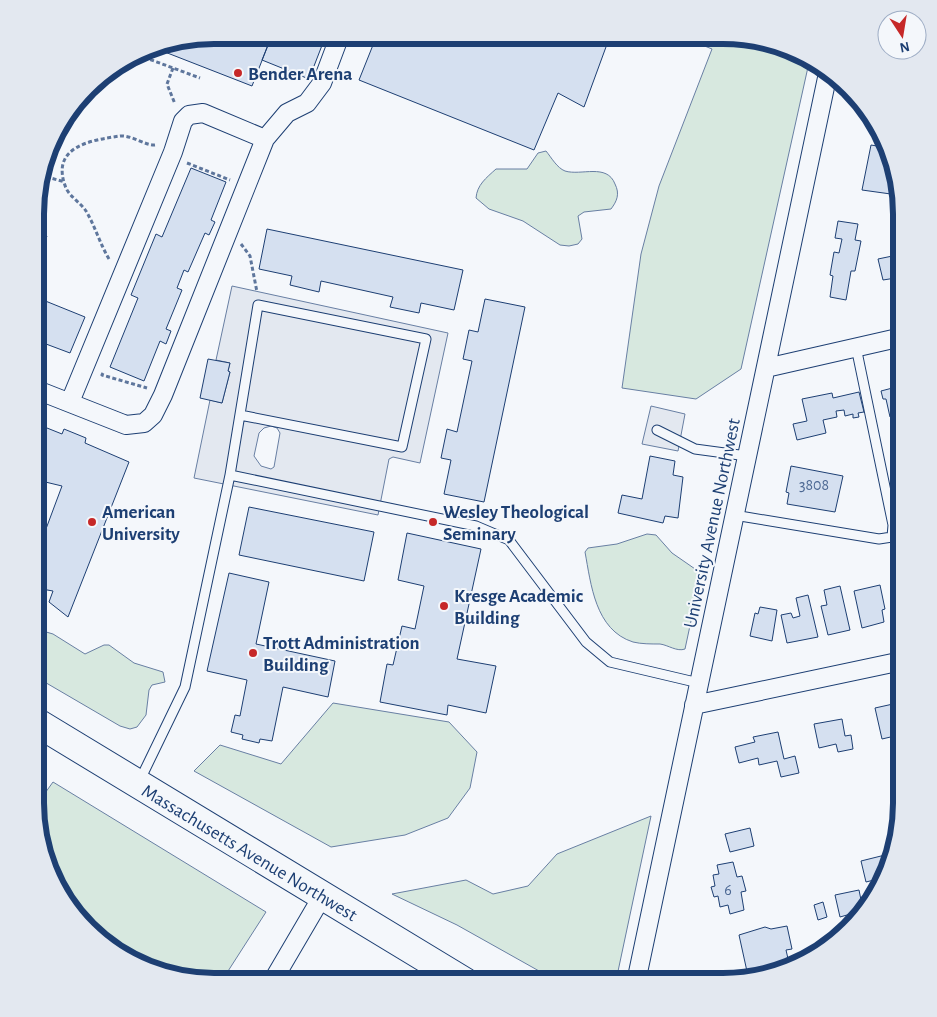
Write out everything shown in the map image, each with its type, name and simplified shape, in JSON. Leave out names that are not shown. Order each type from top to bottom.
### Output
[{"type":"main road","name":"Massachusetts Avenue Northwest","points":[[44,730],[323,895],[450,973]]},
{"type":"street","points":[[44,393],[70,402],[98,416],[126,425],[144,423],[153,415],[163,395],[265,139],[287,113],[308,102],[317,90],[336,44]]},
{"type":"street","name":"University Avenue Northwest","points":[[638,973],[827,79]]},
{"type":"street","points":[[70,402],[174,152],[183,122],[189,115],[203,114],[265,139]]},
{"type":"street","points":[[766,368],[893,339]]},
{"type":"street","points":[[694,705],[893,663]]},
{"type":"street","points":[[277,973],[323,895]]},
{"type":"lane","points":[[138,785],[185,687],[230,475],[258,305],[426,339],[402,448],[240,415]]},
{"type":"lane","points":[[856,347],[893,520]]},
{"type":"lane","points":[[657,430],[695,449],[747,456]]},
{"type":"lane","points":[[230,475],[476,526],[509,540],[586,642],[610,662],[699,683]]},
{"type":"lane","points":[[734,515],[879,540],[892,537],[893,531]]},
{"type":"path","points":[[146,58],[200,78]]},
{"type":"path","points":[[174,68],[167,84],[176,102],[174,106]]},
{"type":"path","points":[[123,274],[109,259],[99,244],[86,211],[66,190],[65,163],[71,151],[85,142],[126,136],[155,147],[158,138]]},
{"type":"path","points":[[183,172],[187,163],[234,182]]},
{"type":"path","points":[[48,177],[65,182]]},
{"type":"path","points":[[230,227],[250,256],[256,278],[258,305]]},
{"type":"path","points":[[105,367],[102,375],[150,389],[153,380]]},
{"type":"shaded area","points":[[700,44],[756,47],[778,53],[808,67],[741,369],[696,399],[622,388],[641,254],[659,186],[712,49]]},
{"type":"shaded area","points":[[546,151],[562,170],[571,172],[600,172],[611,178],[617,188],[617,197],[611,209],[584,212],[578,216],[582,239],[578,244],[560,245],[523,221],[489,209],[476,198],[480,185],[496,169],[527,169],[538,153]]},
{"type":"shaded area","points":[[232,286],[448,333],[420,463],[393,457],[389,459],[378,515],[194,478],[210,400],[222,403],[230,372],[228,371],[230,363],[216,360]],"holes":[[[271,426],[277,428],[280,433],[274,467],[271,469],[261,466],[254,456],[259,433],[264,428]]]},
{"type":"shaded area","points":[[651,406],[685,414],[678,451],[642,444]]},
{"type":"shaded area","points":[[647,534],[656,535],[672,553],[698,571],[700,579],[685,649],[682,650],[660,644],[636,643],[620,636],[603,617],[593,591],[585,552],[588,548],[617,544]]},
{"type":"shaded area","points":[[44,631],[53,634],[85,654],[104,645],[109,645],[134,663],[163,672],[165,682],[152,685],[149,690],[146,715],[137,727],[130,729],[120,726],[44,682]]},
{"type":"shaded area","points":[[333,703],[449,722],[477,752],[470,788],[448,818],[405,835],[331,847],[194,771],[220,745],[281,764]]},
{"type":"shaded area","points":[[53,782],[266,912],[227,973],[191,972],[149,960],[119,945],[102,931],[72,898],[61,878],[47,836],[44,794]]},
{"type":"shaded area","points":[[651,816],[618,973],[543,973],[457,925],[392,894],[466,880],[493,894],[528,886],[557,854]]},
{"type":"building","name":"Bender Arena","points":[[268,44],[252,86],[164,52],[191,45]]},
{"type":"building","points":[[268,44],[323,44],[309,79],[262,60]]},
{"type":"building","points":[[373,44],[607,44],[584,107],[558,93],[534,150],[359,80]]},
{"type":"building","points":[[871,145],[879,146],[890,181],[892,194],[862,190]]},
{"type":"building","points":[[191,168],[226,182],[211,220],[215,222],[209,235],[205,233],[188,272],[184,270],[177,288],[182,290],[166,329],[171,331],[166,344],[160,341],[144,381],[110,367],[138,298],[131,295],[156,234],[162,237]]},
{"type":"building","points":[[838,221],[858,224],[855,240],[861,241],[855,271],[851,271],[846,300],[830,297],[833,276],[830,275],[834,252],[839,253],[842,239],[835,238]]},
{"type":"building","points":[[267,229],[463,270],[454,310],[421,303],[419,313],[390,307],[393,297],[321,281],[319,292],[290,285],[292,276],[259,269]]},
{"type":"building","points":[[893,256],[893,278],[883,280],[878,259]]},
{"type":"building","points":[[485,299],[525,307],[484,502],[444,494],[451,460],[441,458],[447,429],[457,432],[472,361],[463,359],[469,330],[478,332]]},
{"type":"building","points":[[44,300],[85,317],[70,353],[44,343]]},
{"type":"building","points":[[208,359],[230,363],[228,371],[230,372],[222,403],[200,398]]},
{"type":"building","points":[[893,388],[893,417],[890,417],[886,399],[883,399],[881,391]]},
{"type":"building","points":[[859,392],[864,412],[858,413],[859,417],[853,418],[853,414],[845,416],[844,410],[836,411],[837,417],[823,420],[826,433],[797,440],[793,424],[807,421],[802,399],[832,393],[833,398]]},
{"type":"building","points":[[44,427],[62,434],[64,429],[86,438],[85,443],[129,462],[68,617],[49,602],[53,591],[44,589],[44,534],[62,486],[44,482]]},
{"type":"building","points":[[650,456],[675,461],[673,475],[683,477],[678,518],[665,516],[663,523],[618,513],[622,495],[642,499]]},
{"type":"building","points":[[791,466],[843,476],[835,512],[787,504],[789,493],[786,492]]},
{"type":"building","points":[[249,507],[374,532],[364,581],[239,555]]},
{"type":"building","name":"Kresge Academic Building","points":[[407,533],[481,549],[457,659],[496,666],[486,713],[448,705],[447,715],[380,702],[387,664],[393,665],[402,626],[415,629],[424,586],[398,580]]},
{"type":"building","name":"Trott Administration Building","points":[[229,573],[269,582],[256,644],[335,661],[328,697],[283,687],[272,741],[260,739],[259,743],[242,739],[243,735],[231,732],[235,715],[240,716],[247,680],[207,671]]},
{"type":"building","points":[[880,585],[885,609],[882,610],[884,622],[862,628],[854,591]]},
{"type":"building","points":[[840,586],[850,630],[828,635],[821,606],[827,605],[824,590]]},
{"type":"building","points":[[808,595],[818,637],[787,643],[781,615],[791,613],[793,618],[800,616],[796,598]]},
{"type":"building","points":[[760,607],[777,610],[772,641],[750,636],[755,613],[758,614]]},
{"type":"building","points":[[893,704],[893,736],[882,739],[875,708]]},
{"type":"building","points":[[842,719],[845,736],[851,735],[853,749],[838,752],[836,744],[819,748],[814,724]]},
{"type":"building","points":[[778,732],[784,759],[795,756],[799,773],[781,777],[777,761],[759,765],[758,758],[739,763],[735,747],[755,742],[753,737]]},
{"type":"building","points":[[750,828],[754,846],[730,852],[725,834]]},
{"type":"building","points":[[884,855],[874,880],[866,882],[861,861]]},
{"type":"building","points":[[733,862],[737,877],[742,876],[746,891],[741,892],[744,910],[730,914],[728,905],[720,907],[718,896],[714,897],[711,887],[715,886],[713,875],[719,874],[717,865]]},
{"type":"building","points":[[859,890],[861,900],[864,899],[852,914],[840,917],[835,895]]},
{"type":"building","points":[[823,902],[827,917],[818,920],[814,905]]},
{"type":"building","points":[[787,926],[792,949],[786,950],[788,960],[747,971],[739,935],[765,927],[771,929]]},
{"type":"place","name":"Bender Arena","points":[[238,73]]},
{"type":"place","name":"American University","points":[[92,522]]},
{"type":"place","name":"Wesley Theological Seminary","points":[[433,522]]},
{"type":"place","name":"Kresge Academic Building","points":[[444,606]]},
{"type":"place","name":"Trott Administration Building","points":[[253,653]]}]
